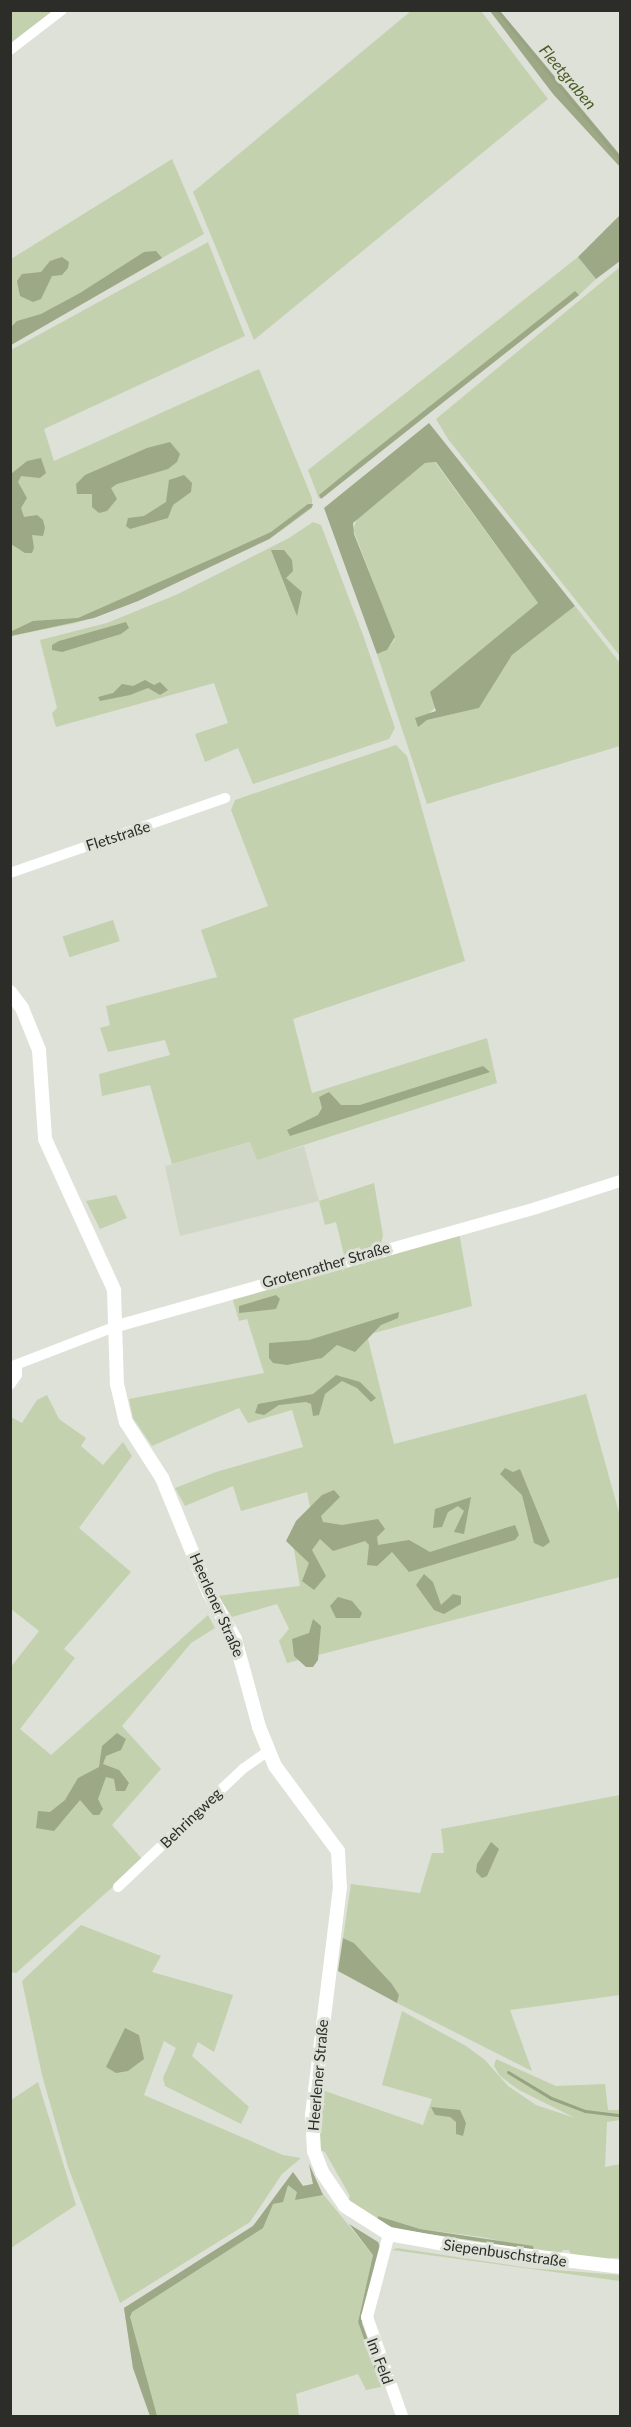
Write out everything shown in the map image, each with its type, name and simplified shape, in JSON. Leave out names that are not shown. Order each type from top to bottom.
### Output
[{"type":"main road","name":"Heerlener Straße","points":[[10,992],[22,1008],[39,1050],[45,1139],[114,1290],[117,1326],[117,1384],[126,1422],[162,1478],[209,1593],[235,1639],[268,1751],[284,1779],[333,1841],[340,1862],[338,1912],[312,2114],[314,2151],[336,2196],[368,2223],[389,2234]]},
{"type":"main road","name":"Siepenbuschstraße","points":[[389,2234],[466,2248],[621,2267]]},
{"type":"street","points":[[10,50],[62,10]]},
{"type":"street","name":"Fletstraße","points":[[10,873],[225,798]]},
{"type":"street","name":"Grotenrather Straße","points":[[117,1326],[536,1209],[621,1181]]},
{"type":"street","points":[[10,1385],[17,1375],[14,1366],[117,1326]]},
{"type":"street","name":"Behringweg","points":[[118,1887],[244,1767],[268,1751]]},
{"type":"street","name":"Im Feld","points":[[389,2234],[367,2317],[402,2416]]},
{"type":"shaded area","points":[[251,1142],[257,1159],[304,1146],[319,1201],[180,1236],[165,1166]]},
{"type":"green space","points":[[11,11],[57,11],[11,46]]},
{"type":"green space","points":[[411,11],[481,11],[548,99],[254,340],[193,192]]},
{"type":"green space","points":[[490,11],[500,11],[620,155],[620,167],[553,94]]},
{"type":"green space","points":[[172,159],[204,234],[11,345],[11,259]]},
{"type":"green space","points":[[620,215],[620,261],[596,279],[578,257]]},
{"type":"green space","points":[[208,242],[245,336],[44,429],[54,461],[259,369],[312,498],[312,508],[270,539],[138,601],[76,623],[11,636],[11,350]]},
{"type":"green space","points":[[156,251],[162,258],[11,345],[11,327],[17,321],[41,314],[80,293],[144,252]]},
{"type":"green space","points":[[62,257],[69,262],[68,268],[62,275],[52,276],[41,299],[33,302],[20,296],[17,281],[22,274],[41,272],[50,261]]},
{"type":"green space","points":[[578,257],[596,279],[579,295],[319,499],[308,470]]},
{"type":"green space","points":[[620,267],[620,656],[448,439],[436,419]]},
{"type":"green space","points":[[575,291],[579,295],[321,499],[319,495]]},
{"type":"green space","points":[[429,423],[575,606],[512,655],[479,708],[427,720],[418,727],[415,718],[436,711],[430,692],[538,603],[436,462],[425,463],[353,523],[354,534],[395,637],[387,650],[377,654],[324,508]]},
{"type":"green space","points":[[170,442],[180,454],[177,462],[168,469],[117,484],[111,488],[117,499],[107,511],[99,513],[92,507],[92,494],[77,494],[76,484],[85,475],[147,448]]},
{"type":"green space","points":[[41,458],[46,473],[40,478],[21,476],[18,482],[27,498],[21,508],[24,517],[37,515],[43,520],[45,528],[43,536],[32,535],[34,548],[32,553],[25,553],[11,544],[11,474],[27,461]]},
{"type":"green space","points":[[435,462],[538,603],[417,726],[427,720],[479,708],[512,655],[575,606],[620,663],[620,746],[427,804],[377,654],[387,650],[395,639],[353,529],[357,519],[425,463]]},
{"type":"green space","points":[[184,475],[192,483],[191,492],[173,505],[168,518],[130,529],[126,526],[128,518],[144,516],[166,502],[169,480]]},
{"type":"green space","points":[[308,504],[313,504],[312,507],[269,539],[138,601],[94,618],[11,636],[12,631],[33,621],[78,618],[216,557],[271,532]]},
{"type":"green space","points":[[313,522],[321,525],[363,635],[395,728],[389,739],[253,784],[238,748],[205,762],[195,734],[228,723],[214,683],[56,727],[52,713],[57,708],[40,640],[107,623],[178,594],[289,538]]},
{"type":"green space","points":[[271,550],[284,550],[292,560],[293,571],[286,578],[302,592],[297,616]]},
{"type":"green space","points":[[126,622],[129,628],[121,634],[62,652],[52,650],[52,645],[59,641]]},
{"type":"green space","points":[[145,680],[154,685],[160,682],[168,690],[160,695],[148,688],[130,695],[100,701],[98,697],[113,693],[122,684],[133,686]]},
{"type":"green space","points":[[396,745],[407,756],[465,961],[293,1019],[312,1093],[487,1038],[497,1083],[257,1160],[250,1142],[172,1164],[150,1085],[102,1096],[99,1074],[170,1055],[165,1040],[108,1052],[100,1028],[110,1025],[106,1006],[217,977],[201,930],[268,906],[231,810],[235,800]]},
{"type":"green space","points":[[113,920],[120,941],[69,957],[63,936]]},
{"type":"green space","points":[[483,1066],[490,1072],[290,1136],[287,1130],[318,1115],[322,1108],[319,1097],[329,1092],[341,1105],[360,1105]]},
{"type":"green space","points":[[374,1183],[383,1235],[381,1244],[344,1255],[336,1222],[325,1225],[319,1201]]},
{"type":"green space","points":[[116,1195],[127,1218],[100,1229],[86,1201]]},
{"type":"green space","points":[[459,1232],[472,1306],[367,1335],[394,1444],[586,1394],[620,1516],[620,1577],[287,1663],[279,1641],[289,1629],[277,1604],[232,1617],[218,1596],[300,1586],[292,1538],[315,1530],[307,1492],[241,1511],[233,1486],[185,1506],[175,1488],[216,1472],[303,1447],[292,1410],[248,1423],[239,1408],[152,1446],[133,1418],[129,1399],[264,1373],[247,1319],[239,1321],[232,1297]]},
{"type":"green space","points":[[276,1295],[280,1299],[276,1309],[239,1313],[239,1306]]},
{"type":"green space","points":[[399,1312],[398,1318],[381,1325],[355,1352],[337,1345],[322,1358],[287,1365],[273,1363],[269,1358],[269,1343],[309,1340]]},
{"type":"green space","points":[[336,1375],[360,1382],[376,1398],[371,1402],[357,1388],[342,1381],[325,1394],[319,1415],[313,1416],[311,1404],[306,1402],[279,1405],[264,1415],[255,1413],[258,1404],[313,1394]]},
{"type":"green space","points":[[47,1395],[59,1419],[86,1438],[81,1446],[103,1465],[123,1442],[132,1456],[79,1528],[131,1572],[64,1649],[75,1658],[20,1729],[51,1755],[208,1615],[215,1628],[191,1643],[122,1726],[161,1769],[112,1825],[143,1860],[16,1973],[10,1972],[10,1668],[39,1631],[11,1609],[11,1417],[22,1423],[37,1400]]},
{"type":"green space","points":[[505,1468],[513,1472],[520,1469],[550,1542],[543,1547],[534,1543],[522,1495],[500,1474]]},
{"type":"green space","points":[[334,1490],[340,1497],[321,1516],[323,1522],[342,1525],[378,1519],[385,1529],[377,1537],[378,1545],[409,1540],[430,1552],[515,1525],[519,1535],[515,1540],[409,1572],[392,1552],[377,1566],[367,1565],[369,1545],[365,1541],[333,1551],[320,1539],[312,1550],[326,1576],[314,1590],[302,1581],[309,1563],[286,1541],[296,1521],[322,1495]]},
{"type":"green space","points":[[471,1497],[464,1534],[454,1532],[464,1511],[458,1506],[448,1512],[442,1527],[433,1528],[435,1509]]},
{"type":"green space","points":[[424,1574],[433,1582],[441,1605],[453,1594],[461,1596],[461,1604],[444,1614],[434,1610],[416,1585]]},
{"type":"green space","points":[[338,1597],[352,1601],[362,1613],[360,1618],[336,1618],[330,1606]]},
{"type":"green space","points":[[313,1619],[321,1626],[318,1660],[313,1667],[306,1667],[294,1656],[292,1639],[309,1633]]},
{"type":"green space","points":[[117,1733],[126,1739],[121,1750],[106,1756],[103,1764],[119,1770],[129,1783],[125,1791],[116,1791],[114,1779],[106,1777],[98,1799],[103,1809],[99,1815],[93,1815],[80,1800],[54,1831],[36,1828],[38,1811],[50,1812],[65,1800],[78,1778],[99,1767],[102,1746]]},
{"type":"green space","points":[[620,1795],[620,1995],[510,2010],[532,2071],[397,2003],[399,1995],[392,1984],[354,1943],[343,1938],[351,1884],[420,1893],[432,1853],[444,1853],[441,1829]]},
{"type":"green space","points":[[491,1842],[499,1849],[487,1876],[482,1878],[476,1872],[477,1864]]},
{"type":"green space","points":[[81,1925],[161,1956],[152,1972],[233,1995],[214,2052],[198,2042],[192,2056],[249,2107],[241,2124],[165,2086],[163,2078],[176,2048],[164,2041],[144,2095],[283,2155],[301,2158],[282,2174],[250,2222],[120,2303],[68,2167],[42,2075],[22,1981]]},
{"type":"green space","points":[[343,1938],[354,1943],[392,1984],[399,1995],[397,2003],[338,1971]]},
{"type":"green space","points":[[402,2011],[466,2046],[485,2060],[508,2086],[536,2105],[575,2118],[519,2090],[500,2076],[494,2066],[496,2059],[556,2086],[605,2084],[608,2110],[620,2110],[620,2120],[607,2122],[605,2167],[620,2164],[620,2258],[610,2258],[608,2262],[571,2255],[569,2250],[563,2250],[560,2254],[482,2237],[420,2229],[378,2216],[378,2222],[348,2201],[350,2196],[325,2152],[319,2150],[317,2128],[322,2090],[423,2125],[432,2099],[382,2085]]},
{"type":"green space","points":[[125,2028],[139,2035],[144,2059],[128,2071],[116,2073],[106,2067]]},
{"type":"green space","points":[[38,2082],[76,2205],[11,2248],[11,2100]]},
{"type":"green space","points":[[431,2107],[460,2110],[466,2123],[463,2136],[456,2134],[456,2122],[450,2117],[435,2115]]},
{"type":"green space","points":[[309,2164],[318,2188],[373,2255],[358,2322],[381,2387],[366,2390],[358,2374],[296,2394],[299,2416],[150,2416],[133,2368],[124,2308],[253,2226],[293,2172],[303,2186],[313,2184]]},
{"type":"green space","points":[[309,2164],[323,2195],[295,2200],[297,2192],[288,2185],[283,2202],[273,2204],[263,2228],[132,2312],[130,2317],[157,2416],[150,2416],[133,2368],[124,2308],[253,2226],[293,2172],[303,2186],[313,2184]]},
{"type":"green space","points":[[378,2216],[420,2229],[533,2246],[534,2250],[396,2229],[378,2222]]},
{"type":"green space","points":[[349,2224],[378,2242],[380,2247],[362,2323],[385,2387],[381,2387],[358,2322],[373,2255]]},
{"type":"green space","points":[[397,2248],[529,2268],[620,2275],[620,2281],[392,2250]]},
{"type":"waterway","name":"Fleetgraben","points":[[497,10],[620,159]]},
{"type":"waterway","points":[[508,2072],[551,2098],[585,2111],[620,2115]]}]
